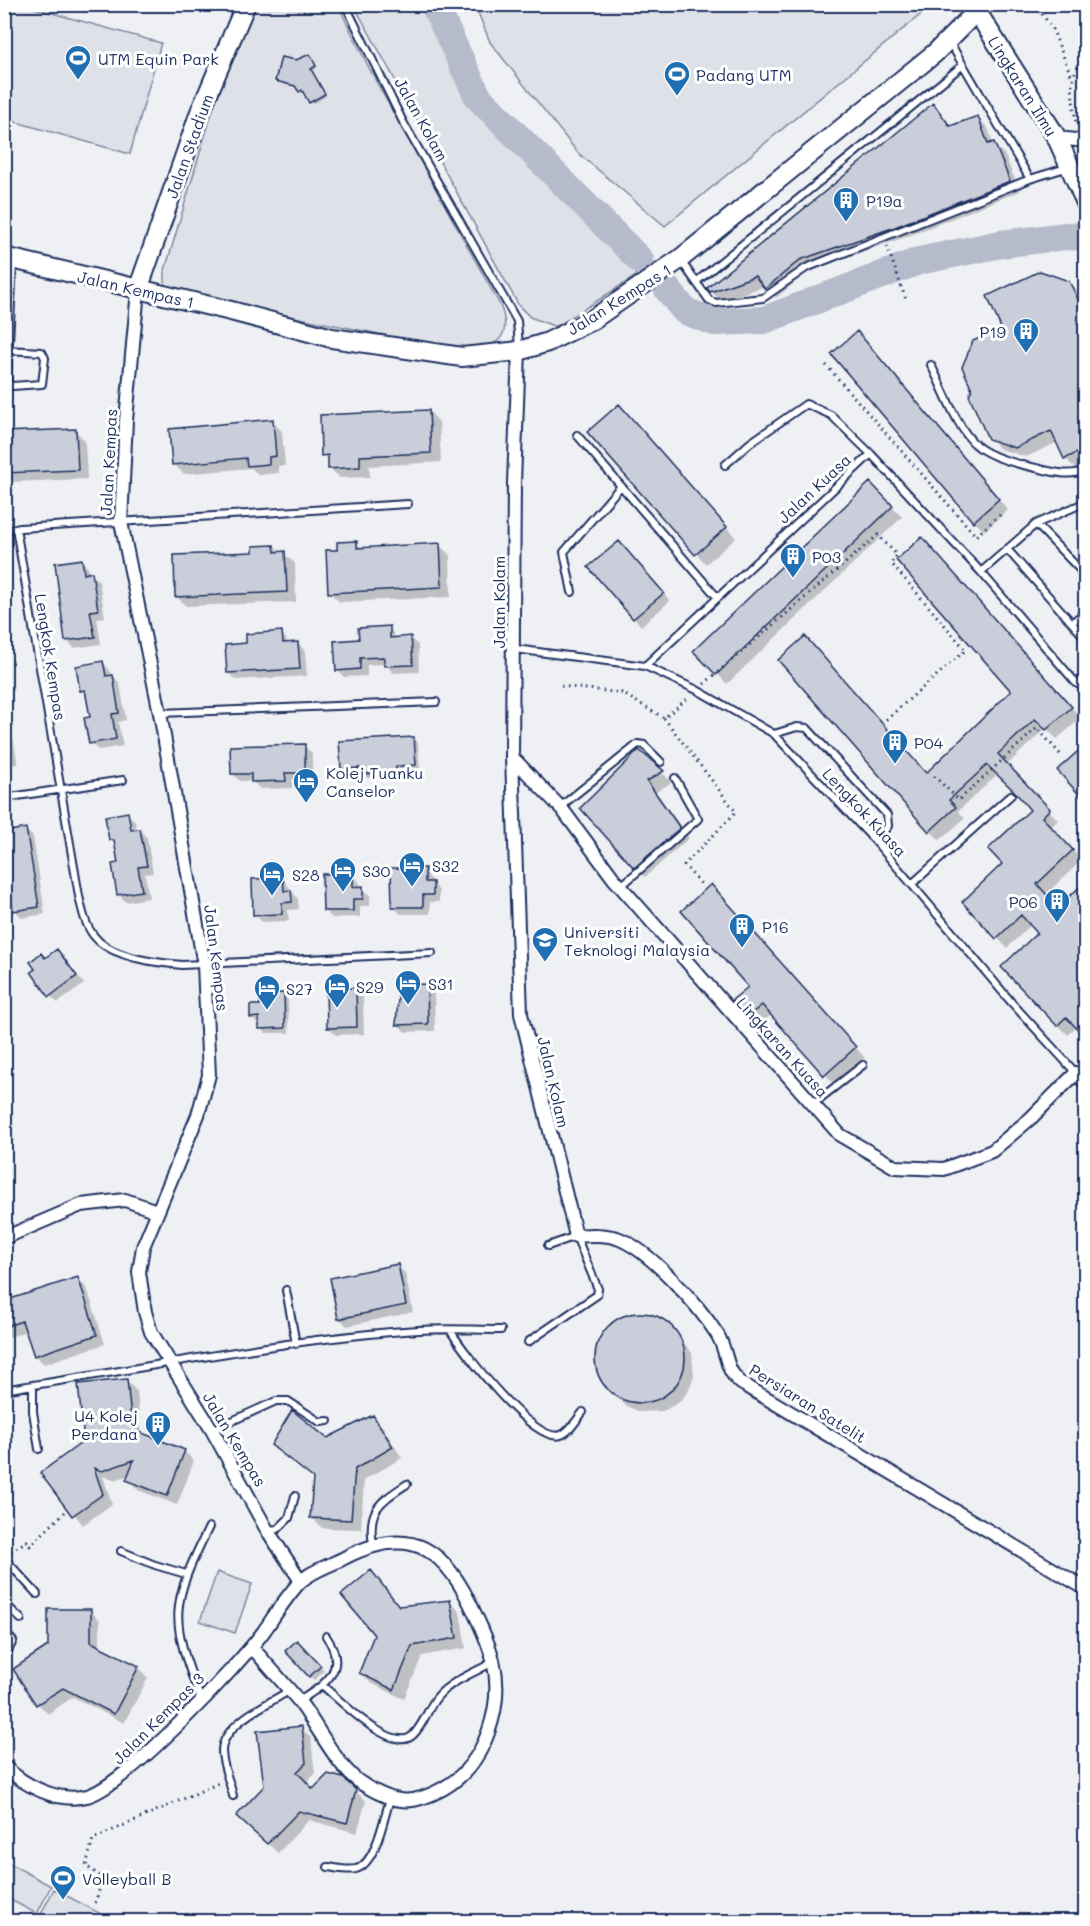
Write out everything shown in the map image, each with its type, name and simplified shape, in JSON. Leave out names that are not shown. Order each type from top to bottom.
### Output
[{"type":"street","name":"Jalan Stadium","points":[[138,290],[200,112],[246,4]]},
{"type":"street","name":"Jalan Kempas 1","points":[[9,258],[332,338],[462,357],[519,351],[548,342],[592,320],[680,260],[949,41],[974,8]]},
{"type":"street","name":"Lingkaran Ilmu","points":[[974,8],[1057,138],[1086,203]]},
{"type":"street","points":[[1057,138],[1086,141]]},
{"type":"street","name":"Jalan Kempas","points":[[138,290],[126,420],[121,522],[160,713],[204,965],[209,1075],[198,1115],[143,1247],[139,1272],[145,1312],[151,1332],[212,1430],[267,1530],[301,1581]]},
{"type":"street","name":"Jalan Kolam","points":[[519,351],[514,483],[515,649],[512,757],[521,1014],[576,1236]]},
{"type":"street","name":"Lingkaran Kuasa","points":[[512,757],[560,807],[620,887],[840,1135],[895,1167],[944,1168],[992,1150],[1031,1118],[1076,1073]]},
{"type":"street","points":[[1076,1073],[1086,1083]]},
{"type":"street","points":[[4,1238],[81,1205],[125,1200],[157,1211]]},
{"type":"street","name":"Persiaran Satelit","points":[[576,1236],[598,1235],[619,1239],[660,1267],[717,1335],[729,1372],[741,1383],[1086,1589]]},
{"type":"street","points":[[252,1647],[298,1701],[360,1784],[390,1799],[408,1802],[432,1794],[452,1783],[470,1765],[482,1746],[496,1705],[493,1662],[467,1596],[448,1565],[433,1553],[414,1545],[396,1542],[372,1544],[301,1581]]},
{"type":"street","name":"Jalan Kempas 3","points":[[4,1766],[27,1785],[63,1797],[87,1796],[104,1789],[133,1768],[252,1647],[301,1581]]},
{"type":"lane","name":"Jalan Kolam","points":[[345,4],[404,122],[517,321],[519,351]]},
{"type":"lane","points":[[949,41],[1030,179]]},
{"type":"lane","points":[[696,282],[963,65]]},
{"type":"lane","points":[[680,260],[709,300],[716,303],[763,298],[806,268],[1030,179],[1069,167]]},
{"type":"lane","points":[[7,350],[42,352],[45,358],[42,384],[9,385],[7,350],[9,258]]},
{"type":"lane","points":[[931,365],[962,426],[975,444],[1022,465],[1065,474],[1086,470]]},
{"type":"lane","points":[[725,465],[750,443],[806,404],[831,415],[871,454]]},
{"type":"lane","points":[[577,435],[717,597]]},
{"type":"lane","name":"Jalan Kuasa","points":[[645,666],[871,454],[981,572],[1077,683],[1086,688]]},
{"type":"lane","points":[[572,592],[564,552],[620,487]]},
{"type":"lane","points":[[981,572],[1036,525],[1086,502]]},
{"type":"lane","points":[[4,530],[408,504]]},
{"type":"lane","points":[[1036,525],[1086,576]]},
{"type":"lane","name":"Lengkok Kempas","points":[[16,528],[79,896],[85,920],[95,938],[120,952],[147,962],[204,965],[432,953]]},
{"type":"lane","points":[[1007,549],[1086,639]]},
{"type":"lane","points":[[1072,623],[1086,611]]},
{"type":"lane","name":"Lengkok Kuasa","points":[[515,649],[645,666],[697,690],[774,734],[876,842],[1076,1073]]},
{"type":"lane","points":[[160,713],[436,702]]},
{"type":"lane","points":[[774,734],[797,727],[807,728],[887,816],[888,826],[876,842]]},
{"type":"lane","points":[[560,807],[638,744],[644,745],[661,762]]},
{"type":"lane","points":[[620,887],[698,819],[675,778]]},
{"type":"lane","points":[[4,798],[123,780]]},
{"type":"lane","points":[[912,884],[1011,795]]},
{"type":"lane","points":[[813,1105],[863,1065]]},
{"type":"lane","points":[[528,1342],[597,1295],[598,1289],[576,1236]]},
{"type":"lane","name":"Persiaran Satelit","points":[[548,1246],[576,1236]]},
{"type":"lane","points":[[286,1290],[296,1344]]},
{"type":"lane","points":[[4,1390],[296,1344],[420,1330],[501,1330]]},
{"type":"lane","points":[[450,1330],[460,1347],[519,1415],[538,1429],[555,1436],[562,1435],[583,1412]]},
{"type":"lane","points":[[33,1385],[33,1412],[39,1449]]},
{"type":"lane","points":[[212,1430],[276,1401],[288,1401],[320,1422],[328,1421]]},
{"type":"lane","points":[[372,1544],[370,1528],[372,1514],[384,1500],[407,1484]]},
{"type":"lane","points":[[267,1530],[279,1529],[289,1518],[295,1496]]},
{"type":"lane","points":[[201,1700],[177,1634],[176,1612],[186,1574],[209,1527]]},
{"type":"lane","points":[[121,1551],[155,1565],[186,1574]]},
{"type":"lane","points":[[4,1557],[37,1594]]},
{"type":"lane","points":[[4,1603],[21,1619]]},
{"type":"lane","points":[[4,1631],[13,1641],[4,1659]]},
{"type":"lane","points":[[298,1701],[323,1686],[335,1668],[337,1659],[335,1648],[326,1636]]},
{"type":"lane","points":[[323,1686],[379,1733],[400,1740],[411,1737],[427,1718],[438,1696],[493,1662]]},
{"type":"lane","points":[[234,1796],[222,1752],[224,1739],[230,1730],[250,1715],[289,1691]]},
{"type":"lane","points":[[328,1867],[356,1869],[366,1863],[373,1853],[390,1799]]},
{"type":"path","points":[[1035,4],[1052,28],[1072,78],[1076,124],[1086,125]]},
{"type":"path","points":[[1072,78],[1077,65],[1086,58]]},
{"type":"path","points":[[887,246],[906,300]]},
{"type":"path","points":[[826,365],[976,536],[1002,513]]},
{"type":"path","points":[[716,675],[878,535],[897,555],[891,562],[966,650],[882,723]]},
{"type":"path","points":[[561,686],[622,693],[664,718],[697,690]]},
{"type":"path","points":[[934,776],[959,800],[1037,728],[1061,755]]},
{"type":"path","points":[[4,1557],[27,1541],[30,1546],[67,1510]]},
{"type":"path","points":[[95,1903],[103,1878],[86,1866],[93,1839],[229,1779]]},
{"type":"shaded area","name":"Padang UTM","points":[[921,4],[925,11],[665,226],[578,153],[490,42],[475,5]]},
{"type":"shaded area","name":"UTM Equin Park","points":[[4,5],[23,5],[161,43],[130,154],[5,119]]},
{"type":"shaded area","name":"Universiti Teknologi Malaysia","points":[[5,5],[1085,5],[1085,1921],[5,1921]]},
{"type":"shaded area","points":[[254,5],[338,5],[373,76],[500,305],[504,330],[494,343],[473,348],[449,348],[255,309],[172,290],[165,285],[165,270],[216,99]]},
{"type":"shaded area","points":[[354,5],[427,5],[474,104],[635,263],[636,276],[556,327],[530,317],[519,306]]},
{"type":"shaded area","points":[[217,1572],[252,1584],[235,1633],[200,1621]]},
{"type":"shaded area","points":[[7,1862],[51,1886],[37,1914],[5,1897]]},
{"type":"shaded area","name":"Volleyball B","points":[[54,1889],[101,1914],[97,1921],[51,1921],[40,1916]]},
{"type":"building","points":[[310,54],[316,66],[311,69],[325,94],[309,103],[302,90],[299,92],[295,86],[275,81],[281,57],[296,60]]},
{"type":"building","name":"P19a","points":[[933,103],[950,126],[978,116],[988,144],[994,142],[1010,181],[895,227],[800,260],[765,289],[755,276],[710,292],[707,288]]},
{"type":"building","name":"P19","points":[[1040,271],[1069,281],[1086,315],[1086,449],[1064,459],[1051,431],[1015,448],[988,439],[969,395],[972,389],[962,367],[973,341],[1001,328],[987,296]]},
{"type":"building","points":[[857,331],[999,499],[973,522],[831,354]]},
{"type":"building","points":[[619,404],[727,527],[695,555],[587,432]]},
{"type":"building","points":[[429,410],[431,453],[360,456],[360,467],[328,469],[328,455],[321,456],[320,415]]},
{"type":"building","points":[[273,419],[276,456],[269,457],[269,464],[247,466],[246,458],[172,465],[169,429]]},
{"type":"building","points":[[76,429],[78,470],[4,473],[4,432]]},
{"type":"building","name":"P03","points":[[870,482],[893,506],[716,675],[693,651]]},
{"type":"building","points":[[922,537],[1072,707],[1046,730],[1035,719],[998,754],[1050,809],[1042,817],[1073,850],[1037,884],[1058,907],[1086,881],[1086,1038],[1066,1017],[1057,1026],[1001,967],[1037,933],[1021,915],[996,939],[962,902],[1002,864],[988,849],[1030,810],[987,765],[949,800],[956,807],[929,832],[778,660],[805,636],[926,773],[1011,691],[896,560]]},
{"type":"building","points":[[357,541],[357,548],[440,543],[442,587],[328,593],[326,550],[337,550],[337,542]]},
{"type":"building","points":[[619,541],[664,593],[633,619],[588,567]]},
{"type":"building","points":[[274,545],[275,552],[285,551],[287,592],[175,597],[174,555],[253,552],[253,546]]},
{"type":"building","points":[[82,559],[84,574],[92,572],[98,610],[90,611],[95,637],[65,641],[55,563]]},
{"type":"building","points":[[390,626],[390,638],[411,636],[413,665],[384,666],[384,657],[360,658],[360,669],[336,671],[334,641],[359,639],[358,628]]},
{"type":"building","points":[[282,631],[283,643],[298,642],[300,669],[227,673],[225,645],[246,643],[246,634]]},
{"type":"building","points":[[103,661],[106,676],[113,675],[119,713],[112,714],[116,739],[89,744],[84,718],[90,717],[85,690],[80,691],[76,666]]},
{"type":"building","points":[[414,737],[416,765],[396,766],[396,773],[360,774],[360,768],[341,769],[339,741]]},
{"type":"building","points":[[305,744],[305,773],[285,773],[286,781],[251,782],[251,774],[231,774],[230,746]]},
{"type":"building","points":[[1086,744],[1086,802],[1057,770]]},
{"type":"building","points":[[639,750],[664,771],[647,781],[680,828],[634,868],[580,808]]},
{"type":"building","points":[[128,812],[131,830],[140,829],[147,866],[138,867],[142,891],[117,895],[112,864],[118,863],[114,840],[109,840],[105,816]]},
{"type":"building","points":[[26,828],[39,907],[13,911],[10,888],[4,889],[4,832]]},
{"type":"building","name":"S32","points":[[391,868],[425,868],[425,882],[433,882],[433,895],[423,895],[423,907],[392,907]]},
{"type":"building","name":"S30","points":[[322,874],[353,874],[353,887],[363,886],[363,899],[353,899],[353,911],[323,911]]},
{"type":"building","name":"S28","points":[[283,878],[284,891],[291,890],[292,902],[282,903],[282,914],[253,915],[252,879]]},
{"type":"building","name":"P16","points":[[711,884],[856,1047],[824,1076],[762,1005],[747,1017],[732,1000],[748,987],[681,911]]},
{"type":"building","points":[[57,949],[77,976],[49,997],[31,972],[35,969],[30,962],[41,953],[45,958]]},
{"type":"building","name":"S31","points":[[427,984],[428,1024],[396,1025],[399,985]]},
{"type":"building","name":"S29","points":[[356,988],[357,1027],[327,1028],[326,989]]},
{"type":"building","name":"S27","points":[[284,993],[285,1028],[259,1029],[259,1017],[250,1018],[250,1005],[260,1005],[260,994]]},
{"type":"building","points":[[398,1264],[406,1305],[338,1319],[330,1278]]},
{"type":"building","points":[[78,1277],[97,1335],[34,1356],[22,1321],[4,1327],[4,1301]]},
{"type":"building","points":[[640,1313],[657,1316],[672,1326],[682,1341],[685,1358],[682,1375],[672,1390],[657,1400],[640,1403],[623,1400],[608,1390],[598,1375],[595,1358],[598,1341],[608,1326],[623,1316]]},
{"type":"building","name":"U4 Kolej Perdana","points":[[127,1379],[132,1429],[185,1450],[167,1496],[126,1480],[134,1460],[102,1471],[94,1468],[103,1494],[72,1516],[40,1473],[84,1441],[78,1384]]},
{"type":"building","points":[[292,1410],[327,1438],[373,1415],[393,1447],[355,1469],[351,1520],[310,1518],[313,1478],[271,1445]]},
{"type":"building","points":[[371,1570],[399,1606],[450,1600],[457,1638],[412,1646],[394,1690],[359,1673],[374,1635],[341,1595]]},
{"type":"building","points":[[48,1609],[91,1609],[91,1642],[139,1666],[114,1714],[63,1688],[36,1705],[13,1669],[48,1646]]},
{"type":"building","points":[[297,1640],[321,1666],[309,1677],[285,1651]]},
{"type":"building","points":[[302,1726],[306,1763],[297,1772],[313,1789],[328,1774],[343,1778],[356,1790],[347,1823],[299,1811],[267,1844],[236,1816],[264,1786],[257,1731]]},
{"type":"waterway","points":[[434,4],[478,97],[640,260]]},
{"type":"waterway","points":[[668,290],[685,311],[714,322],[764,320],[919,261],[1001,244],[1066,236],[1086,237]]},
{"type":"place","name":"UTM Equin Park","points":[[78,81]]},
{"type":"place","name":"Padang UTM","points":[[677,97]]},
{"type":"place","name":"P19a","points":[[846,223]]},
{"type":"place","name":"P19","points":[[1026,354]]},
{"type":"place","name":"P03","points":[[793,579]]},
{"type":"place","name":"P04","points":[[895,765]]},
{"type":"place","name":"Kolej Tuanku Canselor","points":[[306,804]]},
{"type":"place","name":"S32","points":[[412,888]]},
{"type":"place","name":"S30","points":[[343,893]]},
{"type":"place","name":"S28","points":[[272,897]]},
{"type":"place","name":"P06","points":[[1057,924]]},
{"type":"place","name":"P16","points":[[742,949]]},
{"type":"place","name":"Universiti Teknologi Malaysia","points":[[545,963]]},
{"type":"place","name":"S31","points":[[408,1006]]},
{"type":"place","name":"S29","points":[[337,1009]]},
{"type":"place","name":"S27","points":[[267,1011]]},
{"type":"place","name":"U4 Kolej Perdana","points":[[158,1447]]},
{"type":"place","name":"Volleyball B","points":[[63,1901]]}]
